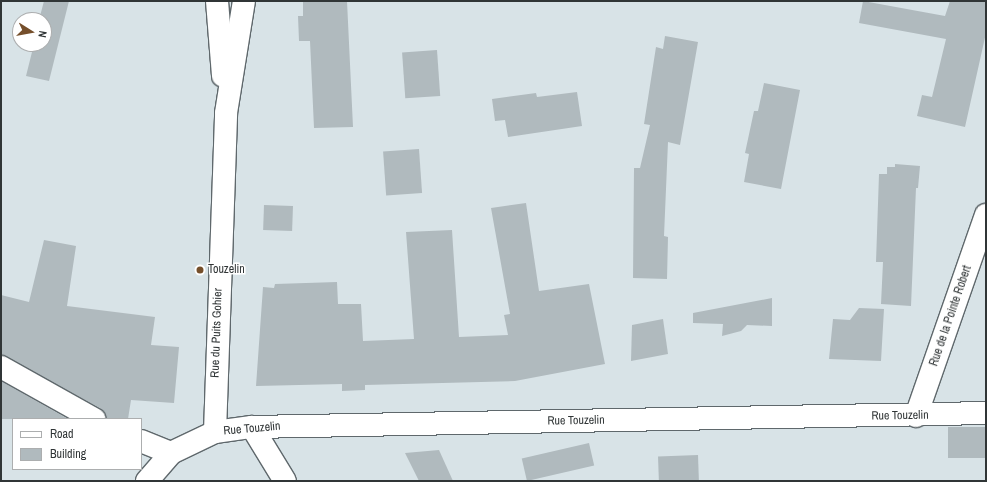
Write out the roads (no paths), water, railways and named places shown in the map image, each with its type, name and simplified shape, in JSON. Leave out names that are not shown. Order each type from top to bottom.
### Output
[{"type":"street","name":"Rue du Puits Gohier","points":[[215,432],[226,113],[217,1]]},
{"type":"street","name":"Rue du Puits Gohier","points":[[226,113],[244,1]]},
{"type":"street","name":"Rue de la Pointe Robert","points":[[916,416],[986,215]]},
{"type":"street","points":[[1,367],[92,418]]},
{"type":"street","name":"Rue Touzelin","points":[[171,453],[215,432],[252,427],[916,416],[986,413]]},
{"type":"street","points":[[252,427],[285,481]]},
{"type":"street","points":[[142,441],[171,453],[147,481]]},
{"type":"place","name":"Touzelin","points":[[200,270]]}]
